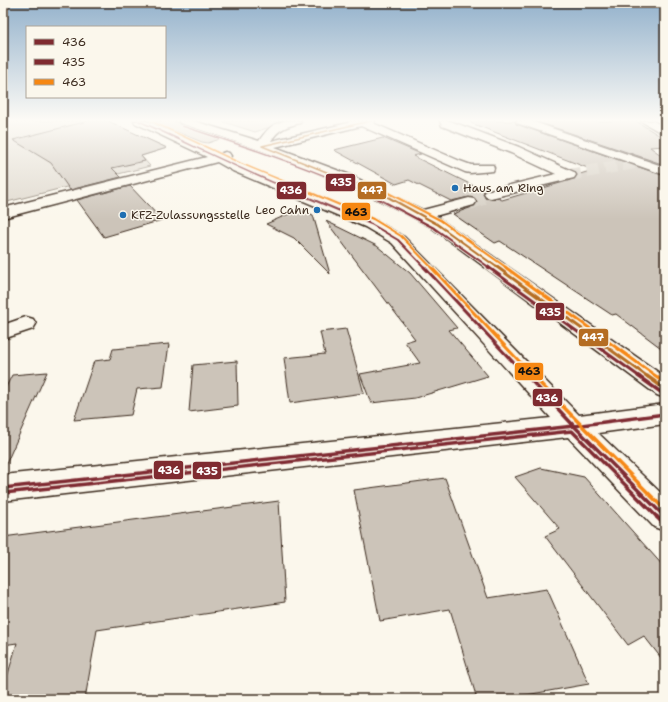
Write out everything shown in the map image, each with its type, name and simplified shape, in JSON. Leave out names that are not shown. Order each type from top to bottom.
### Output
[{"type":"street","points":[[210,154],[275,184],[371,224],[398,240],[574,426],[665,517]]},
{"type":"street","points":[[3,213],[234,154]]},
{"type":"street","points":[[281,154],[386,196],[437,224],[665,389]]},
{"type":"street","points":[[434,154],[470,169],[488,168]]},
{"type":"street","points":[[492,194],[569,175],[522,154]]},
{"type":"street","points":[[616,154],[665,171]]},
{"type":"street","points":[[640,162],[665,162]]},
{"type":"street","points":[[422,215],[469,202]]},
{"type":"street","points":[[3,332],[26,324]]},
{"type":"street","points":[[3,488],[574,426],[665,414]]},
{"type":"shaded area","points":[[3,154],[148,154],[141,156],[150,166],[3,203]]},
{"type":"building","points":[[36,154],[148,154],[141,156],[145,161],[112,168],[121,177],[70,190],[51,163]]},
{"type":"building","points":[[341,154],[420,154],[413,156],[484,191],[483,195],[485,198],[498,198],[502,200],[574,179],[577,175],[593,170],[551,154],[601,154],[665,176],[665,351],[616,314],[612,315],[500,241],[495,243],[453,214],[475,206],[477,201],[474,198],[469,197],[451,201],[409,180],[396,184]]},
{"type":"building","points":[[632,154],[659,154],[665,158],[665,165]]},
{"type":"building","name":"KFZ-Zulassungsstelle","points":[[130,186],[162,220],[104,237],[77,200]]},
{"type":"building","points":[[300,209],[313,215],[330,274],[294,238],[266,224]]},
{"type":"building","points":[[326,221],[377,246],[410,273],[457,328],[449,330],[488,376],[415,398],[371,403],[360,374],[420,363],[405,342],[415,339]]},
{"type":"building","points":[[346,329],[364,393],[290,403],[284,358],[325,354],[320,332]]},
{"type":"building","points":[[169,344],[163,387],[137,389],[131,415],[74,420],[94,361],[110,359],[113,349]]},
{"type":"building","points":[[237,361],[238,406],[189,412],[193,365]]},
{"type":"building","points":[[47,372],[3,471],[3,393],[12,375]]},
{"type":"building","points":[[541,468],[584,477],[665,568],[665,663],[644,636],[628,645],[545,536],[560,529],[515,477]]},
{"type":"building","points":[[445,478],[488,598],[547,589],[589,684],[503,699],[477,699],[450,609],[380,621],[354,490]]},
{"type":"building","points":[[279,501],[285,602],[97,630],[85,699],[3,699],[3,691],[17,643],[3,645],[3,537]]},
{"type":"tunnel","points":[[569,175],[640,162]]},
{"type":"tunnel","points":[[469,202],[491,194]]},
{"type":"transit line","name":"436","points":[[210,154],[238,168],[371,224],[398,240],[574,426],[665,517]]},
{"type":"transit line","name":"463","points":[[220,154],[373,219],[401,236],[578,423],[665,510]]},
{"type":"transit line","name":"435","points":[[267,154],[312,170],[375,197],[434,228],[662,393]]},
{"type":"transit line","name":"447","points":[[281,154],[386,196],[437,224],[665,389]]},
{"type":"transit line","name":"463","points":[[364,181],[440,220],[665,383]]},
{"type":"transit line","name":"436","points":[[3,488],[574,426],[665,414]]},
{"type":"transit line","name":"435","points":[[4,493],[572,431],[661,521]]},
{"type":"place","name":"Haus am Ring","points":[[455,188]]},
{"type":"place","name":"Leo Cahn","points":[[317,210]]},
{"type":"place","name":"KFZ-Zulassungsstelle","points":[[123,215]]}]
